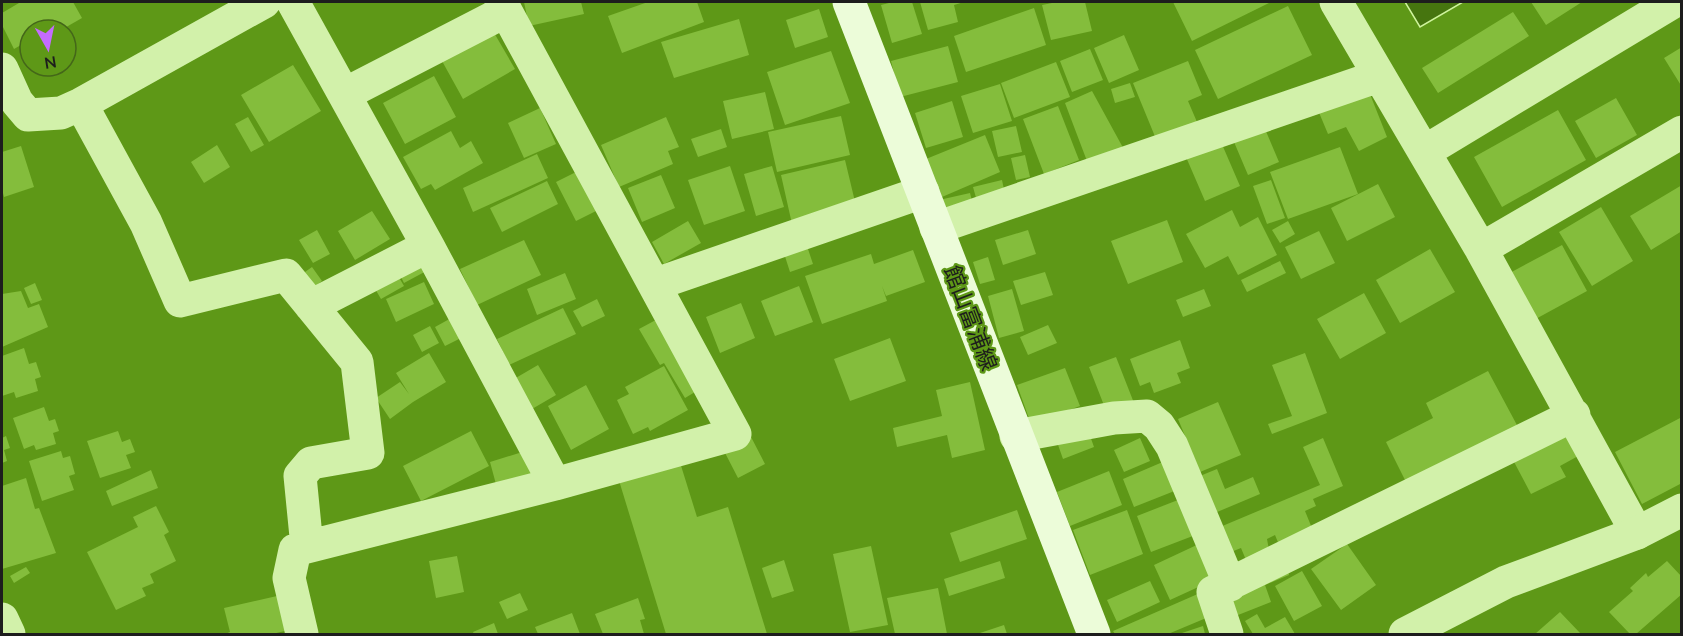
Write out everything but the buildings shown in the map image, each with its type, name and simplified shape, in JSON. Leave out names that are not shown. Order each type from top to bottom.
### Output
[{"type":"main road","name":"館山富浦線","points":[[849,2],[1094,634]]},
{"type":"street","points":[[2,69],[17,102],[28,115],[61,113],[264,2]]},
{"type":"street","points":[[293,2],[428,246],[555,484]]},
{"type":"street","points":[[1336,2],[1481,249],[1637,533]]},
{"type":"street","points":[[1424,152],[1673,2]]},
{"type":"street","points":[[302,634],[289,578],[295,550],[555,484],[735,434],[656,284],[503,6],[345,94]]},
{"type":"street","points":[[936,228],[1379,76]]},
{"type":"street","points":[[81,104],[146,223],[180,301],[286,275],[357,362],[368,453],[311,463],[300,476],[306,547]]},
{"type":"street","points":[[1481,249],[1682,132]]},
{"type":"street","points":[[656,284],[923,192]]},
{"type":"street","points":[[311,306],[428,246]]},
{"type":"street","points":[[1227,634],[1213,592],[1574,415]]},
{"type":"street","points":[[1016,436],[1114,418],[1147,416],[1159,426],[1172,447],[1230,585]]},
{"type":"street","points":[[1405,634],[1506,582],[1637,533],[1682,510]]},
{"type":"street","points":[[2,619],[9,634]]},
{"type":"shaded area","points":[[1405,2],[1463,2],[1420,27]]}]
